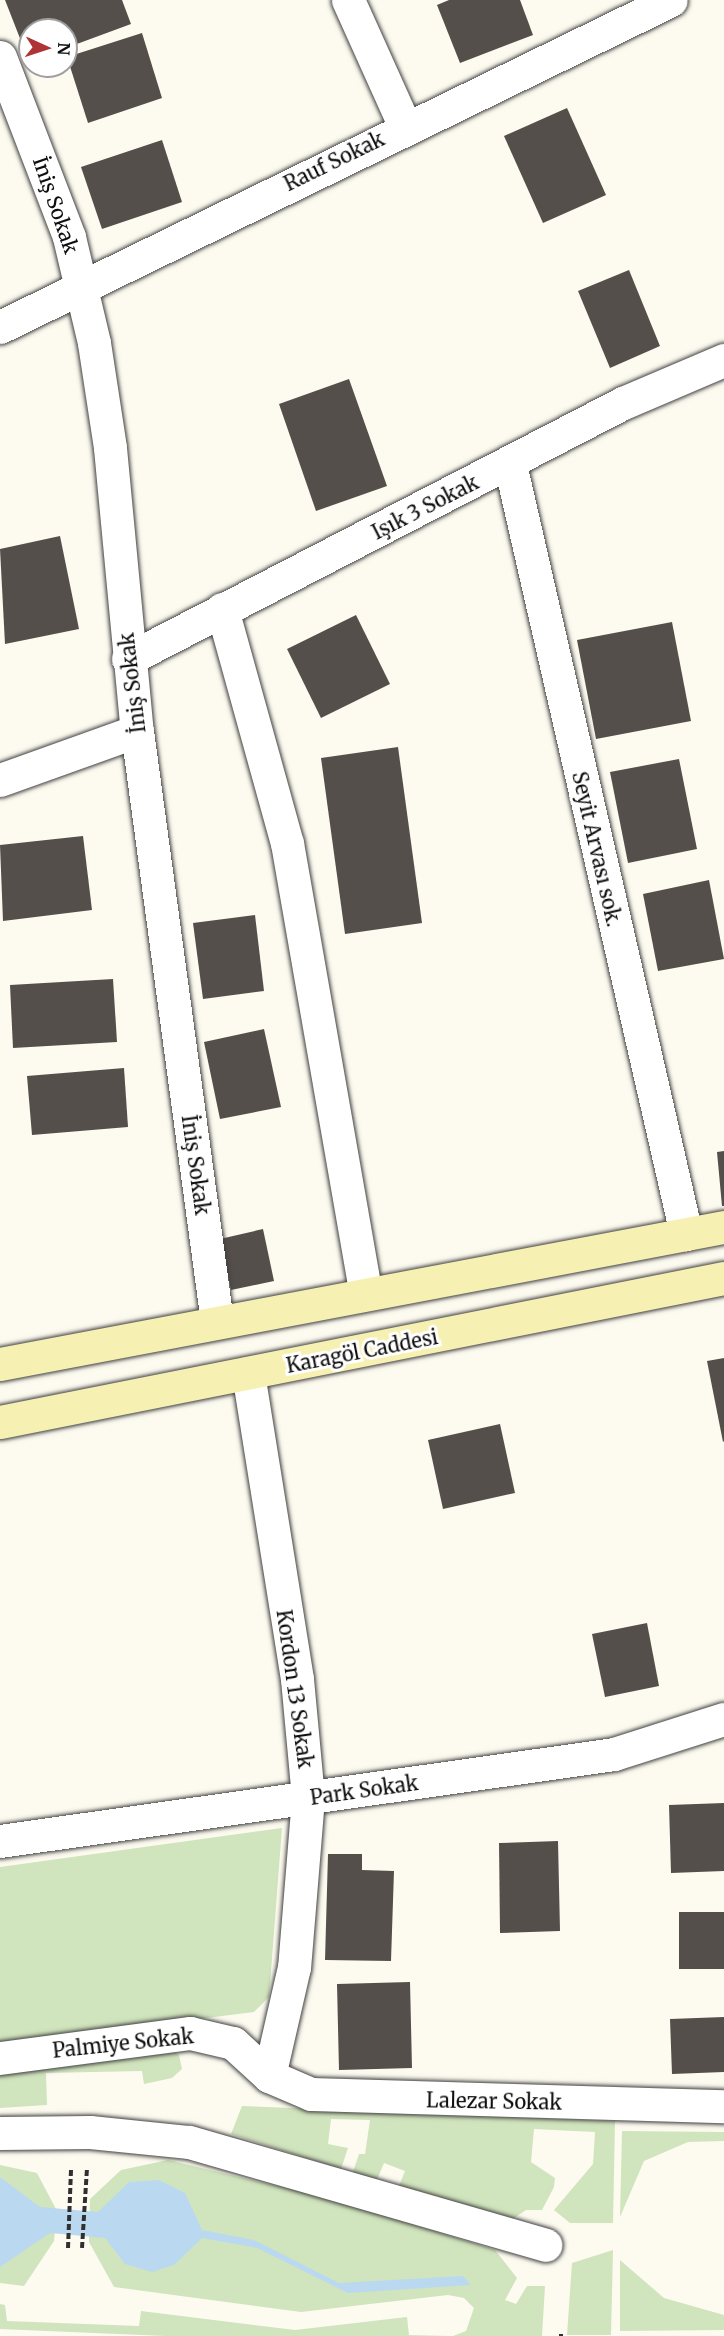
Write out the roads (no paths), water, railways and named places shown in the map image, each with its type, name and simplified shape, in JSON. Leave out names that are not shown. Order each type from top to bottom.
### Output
[{"type":"main road","points":[[0,1364],[724,1227]]},
{"type":"main road","name":"Karagöl Caddesi","points":[[0,1422],[724,1278]]},
{"type":"street","points":[[348,0],[405,128]]},
{"type":"street","name":"Rauf Sokak","points":[[0,327],[80,283],[671,0]]},
{"type":"street","name":"İniş Sokak","points":[[0,57],[69,237],[80,283],[110,448],[128,659],[218,1322]]},
{"type":"street","name":"Işık 3 Sokak","points":[[128,659],[510,464],[623,403],[724,360]]},
{"type":"street","name":"Seyit Arvası sok.","points":[[510,464],[686,1234]]},
{"type":"street","points":[[222,609],[287,843],[366,1294]]},
{"type":"street","points":[[0,780],[137,731]]},
{"type":"street","name":"Kordon 13 Sokak","points":[[248,1373],[297,1679],[308,1798],[294,1967],[269,2076]]},
{"type":"street","name":"Park Sokak","points":[[0,1841],[614,1754],[724,1719]]},
{"type":"street","name":"Palmiye Sokak","points":[[0,2058],[190,2033],[233,2043],[269,2076]]},
{"type":"street","name":"Lalezar Sokak","points":[[269,2076],[311,2094],[361,2098],[724,2106]]},
{"type":"street","points":[[0,2133],[82,2132],[228,2150],[545,2245]]},
{"type":"water","points":[[0,2177],[40,2207],[98,2212],[129,2182],[159,2180],[185,2193],[202,2230],[254,2240],[339,2283],[463,2276],[471,2285],[348,2293],[257,2248],[202,2238],[174,2265],[152,2272],[125,2264],[105,2238],[50,2233],[0,2267]]}]
